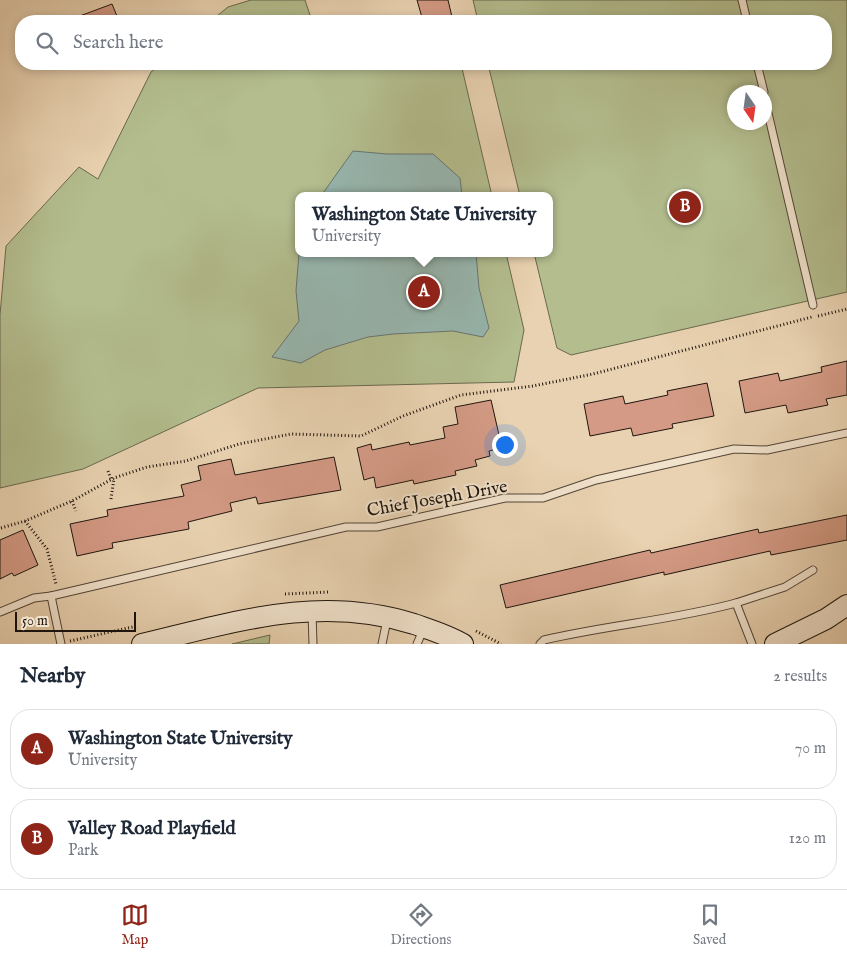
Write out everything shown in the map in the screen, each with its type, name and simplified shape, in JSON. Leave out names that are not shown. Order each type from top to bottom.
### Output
[{"type":"main road","points":[[775,644],[826,619],[847,605]]},
{"type":"main road","points":[[142,644],[264,616],[337,609],[388,616],[421,636],[452,637],[464,644]]},
{"type":"lane","points":[[742,0],[746,15]]},
{"type":"lane","points":[[758,70],[762,85]]},
{"type":"lane","points":[[772,130],[813,305]]},
{"type":"lane","name":"Chief Joseph Drive","points":[[0,612],[34,598],[55,595],[346,528],[377,527],[505,498],[543,498],[596,480],[734,449],[767,450],[847,433]]},
{"type":"lane","points":[[540,644],[544,640],[590,629],[700,613],[785,587],[813,570]]},
{"type":"lane","points":[[55,595],[61,644]]},
{"type":"lane","points":[[736,603],[752,644]]},
{"type":"lane","points":[[312,610],[313,644]]},
{"type":"lane","points":[[382,644],[388,616]]},
{"type":"path","points":[[1,528],[25,521],[72,501],[113,478],[147,467],[191,460],[239,444],[275,437],[310,433],[362,436],[390,422],[461,395],[532,386],[593,374],[847,309]]},
{"type":"path","points":[[108,471],[113,478],[111,500]]},
{"type":"path","points":[[72,501],[76,511]]},
{"type":"path","points":[[25,521],[47,549],[55,595]]},
{"type":"green space","points":[[251,0],[305,0],[310,15],[218,15],[228,7]]},
{"type":"green space","points":[[473,0],[847,0],[847,292],[571,355],[557,348],[535,257],[553,257],[553,192],[519,192],[489,70],[832,70],[832,15],[477,15]]},
{"type":"green space","points":[[154,70],[462,70],[491,192],[295,192],[295,257],[507,257],[524,330],[514,382],[258,388],[83,469],[0,488],[0,315],[6,246],[79,167],[98,179]]},
{"type":"green space","points":[[270,635],[269,644],[232,644]]},
{"type":"water","points":[[353,151],[387,154],[433,154],[460,178],[462,192],[324,192]]},
{"type":"water","points":[[299,257],[476,257],[479,288],[489,328],[483,337],[453,331],[368,337],[325,350],[301,363],[272,357],[299,321],[296,291]]},
{"type":"building","points":[[417,0],[448,0],[452,15],[421,15]]},
{"type":"building","points":[[112,4],[117,15],[82,15]]},
{"type":"building","points":[[847,361],[847,395],[826,399],[828,405],[788,413],[786,405],[745,413],[739,381],[778,373],[780,381],[822,372],[821,367]]},
{"type":"building","points":[[707,383],[714,416],[672,424],[673,428],[633,436],[631,428],[590,436],[584,404],[623,396],[625,404],[668,395],[667,391]]},
{"type":"building","points":[[491,400],[502,448],[489,451],[490,456],[475,460],[477,466],[455,471],[456,475],[414,484],[413,480],[376,488],[374,477],[364,480],[357,448],[371,444],[372,450],[409,442],[410,445],[445,438],[443,427],[458,424],[455,407]]},
{"type":"building","points":[[334,457],[341,490],[258,504],[256,497],[230,503],[232,511],[188,522],[189,529],[112,543],[113,548],[77,556],[70,524],[108,516],[107,510],[184,496],[181,485],[201,480],[198,466],[231,459],[235,475]]},
{"type":"building","points":[[847,515],[847,540],[771,555],[770,551],[664,575],[664,572],[506,608],[500,585],[650,550],[651,553],[758,529],[759,533]]},
{"type":"building","points":[[23,530],[38,565],[14,576],[12,573],[0,579],[0,540]]},
{"type":"place","name":"Valley Road Playfield","points":[[685,207]]},
{"type":"place","name":"Washington State University","points":[[424,292]]}]
